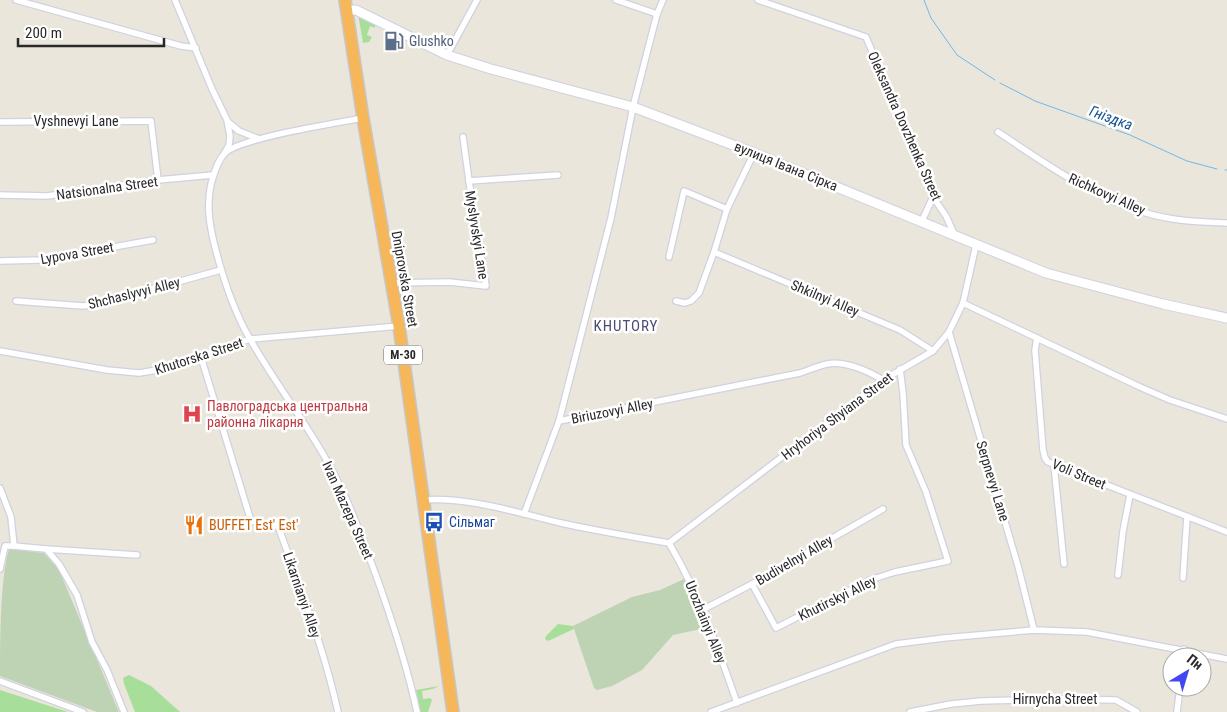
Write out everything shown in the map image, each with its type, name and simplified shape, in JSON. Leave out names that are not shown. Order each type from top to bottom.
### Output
[{"type":"highway","name":"Dniprovska Street","points":[[346,5],[363,118],[399,326],[453,712]]},
{"type":"street","points":[[16,0],[181,46],[196,48]]},
{"type":"street","name":"Ivan Mazepa Street","points":[[175,0],[230,132],[230,140],[213,175],[208,202],[209,218],[221,270],[238,316],[250,339],[320,448],[343,492],[400,641],[417,712]]},
{"type":"street","points":[[447,55],[477,0]]},
{"type":"street","points":[[616,0],[657,14]]},
{"type":"street","name":"Biriuzovyi Alley","points":[[663,0],[657,14],[634,107],[611,218],[559,421],[800,373],[827,364],[845,365],[883,380]]},
{"type":"street","name":"Oleksandra Dovzhenka Street","points":[[758,0],[866,38],[932,197],[946,216],[956,236]]},
{"type":"street","name":"вулиця Івана Сірка","points":[[346,5],[447,55],[491,69],[634,107],[754,153],[1046,273],[1163,304],[1227,318]]},
{"type":"street","points":[[224,154],[240,144],[363,118]]},
{"type":"street","points":[[226,120],[239,131],[262,139]]},
{"type":"street","name":"Vyshnevyi Lane","points":[[0,122],[151,121],[158,180]]},
{"type":"street","name":"Richkovyi Alley","points":[[998,132],[1063,175],[1108,198],[1152,214],[1173,219],[1227,223]]},
{"type":"street","name":"Myslyvskyi Lane","points":[[392,283],[449,282],[486,286],[463,138]]},
{"type":"street","points":[[676,301],[685,303],[691,302],[696,298],[714,252],[727,209],[754,153]]},
{"type":"street","name":"Natsionalna Street","points":[[0,195],[48,196],[158,180],[213,175]]},
{"type":"street","name":"Myslyvskyi Lane","points":[[469,181],[558,175]]},
{"type":"street","points":[[669,257],[684,191],[727,209]]},
{"type":"street","points":[[921,223],[932,197]]},
{"type":"street","name":"Lypova Street","points":[[0,261],[41,260],[153,240]]},
{"type":"street","name":"Hryhoriya Shyiana Street","points":[[670,544],[883,380],[932,351],[949,332],[963,303],[976,245]]},
{"type":"street","name":"Shkilnyi Alley","points":[[714,252],[900,330],[932,351]]},
{"type":"street","name":"Shchaslyvyi Alley","points":[[16,302],[84,306],[97,304],[221,270]]},
{"type":"street","points":[[963,303],[1170,400],[1227,419]]},
{"type":"street","name":"Khutorska Street","points":[[0,351],[107,370],[139,373],[169,368],[250,339],[399,326]]},
{"type":"street","name":"Serpnevyi Lane","points":[[949,332],[1018,566],[1034,630]]},
{"type":"street","name":"Voli Street","points":[[1037,338],[1035,350],[1045,458],[1054,465],[1227,532]]},
{"type":"street","name":"Likarnianyi Alley","points":[[201,357],[251,521],[278,526],[313,624],[331,680],[338,712]]},
{"type":"street","name":"Khutirskyi Alley","points":[[752,584],[776,628],[870,580],[894,572],[948,561],[926,492],[906,445],[900,369]]},
{"type":"street","points":[[524,514],[559,421]]},
{"type":"street","points":[[1054,465],[1064,564]]},
{"type":"street","points":[[0,488],[11,517],[14,546]]},
{"type":"street","points":[[1118,575],[1124,521],[1130,494]]},
{"type":"street","points":[[422,500],[434,499],[472,504],[670,544]]},
{"type":"street","name":"Budivelnyi Alley","points":[[704,610],[883,509]]},
{"type":"street","points":[[1182,578],[1187,517]]},
{"type":"street","name":"Urozhainyi Alley","points":[[670,544],[687,573],[704,610],[737,703]]},
{"type":"street","points":[[0,569],[3,545],[137,555]]},
{"type":"street","points":[[46,549],[59,564],[77,595],[92,642],[107,670],[124,712]]},
{"type":"street","points":[[711,712],[896,644],[1034,630],[1087,632],[1173,647]]},
{"type":"street","points":[[1212,656],[1227,659]]},
{"type":"street","points":[[0,681],[83,712]]},
{"type":"street","points":[[1176,712],[1178,697]]},
{"type":"street","name":"Hirnycha Street","points":[[910,712],[981,700],[1066,699],[1116,700],[1137,712]]},
{"type":"green space","points":[[358,14],[374,22],[375,28],[370,26],[367,35],[372,37],[369,42],[363,43]]},
{"type":"green space","points":[[9,549],[44,553],[59,570],[119,712],[97,712],[0,676],[2,593]]},
{"type":"green space","points":[[684,579],[701,609],[706,628],[673,635],[642,670],[612,686],[597,690],[594,688],[573,626],[632,597],[660,590]]},
{"type":"green space","points":[[558,624],[573,626],[574,629],[548,641],[545,639],[546,636]]},
{"type":"green space","points":[[129,675],[151,686],[180,712],[135,712],[123,678]]},
{"type":"green space","points":[[439,686],[422,691],[423,699],[430,698],[432,700],[428,712],[420,712],[416,690]]},
{"type":"green space","points":[[0,690],[68,712],[0,712]]},
{"type":"waterway","name":"Гніздка","points":[[924,0],[931,18],[957,55],[995,80]]},
{"type":"waterway","name":"Гніздка","points":[[1000,83],[1035,101],[1130,135],[1187,161],[1217,169]]},
{"type":"place","name":"Glushko","points":[[394,41]]},
{"type":"place","name":"Павлоградська центральна районна лікарня","points":[[192,414]]},
{"type":"place","name":"Сільмаг","points":[[434,522]]},
{"type":"place","name":"BUFFET Est' Est'","points":[[194,525]]},
{"type":"district","name":"KHUTORY","points":[[626,326]]}]
